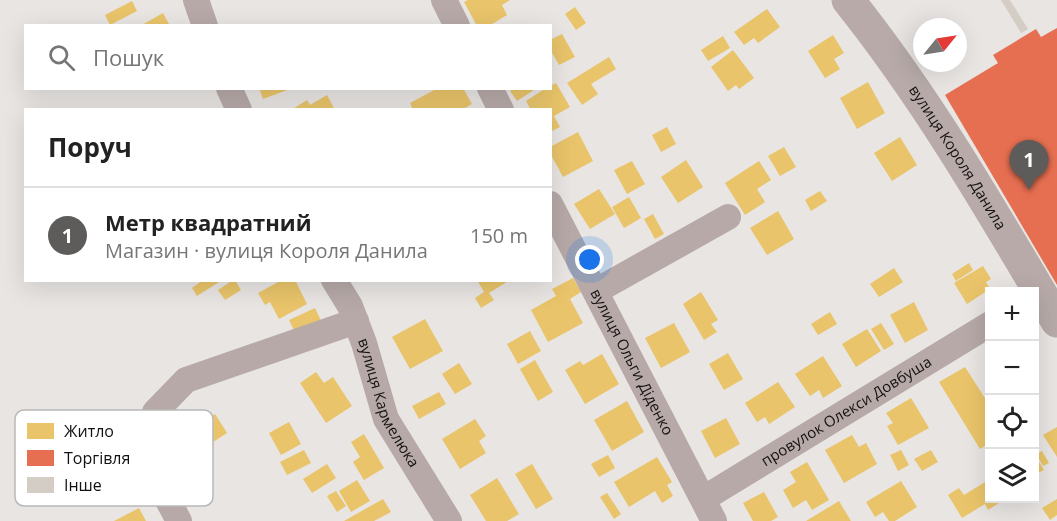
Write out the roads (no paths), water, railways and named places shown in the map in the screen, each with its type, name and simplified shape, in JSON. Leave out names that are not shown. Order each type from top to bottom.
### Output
[{"type":"main road","name":"вулиця Короля Данила","points":[[848,0],[889,51],[967,170],[1033,287]]},
{"type":"main road","name":"вулиця Короля Данила","points":[[1039,298],[1057,321]]},
{"type":"street","points":[[196,0],[205,24]]},
{"type":"street","points":[[444,0],[456,24]]},
{"type":"street","points":[[230,90],[238,108]]},
{"type":"street","points":[[491,90],[500,108]]},
{"type":"street","name":"вулиця Ольги Діденко","points":[[552,208],[709,510]]},
{"type":"street","points":[[596,291],[728,217]]},
{"type":"street","name":"вулиця Кармелюка","points":[[335,282],[356,321],[386,419],[448,521]]},
{"type":"street","points":[[157,410],[186,381],[356,321]]},
{"type":"street","name":"провулок Олекси Довбуша","points":[[709,510],[985,327]]},
{"type":"street","points":[[171,506],[179,521]]},
{"type":"place","name":"Метр квадратний","points":[[1029,190]]}]
